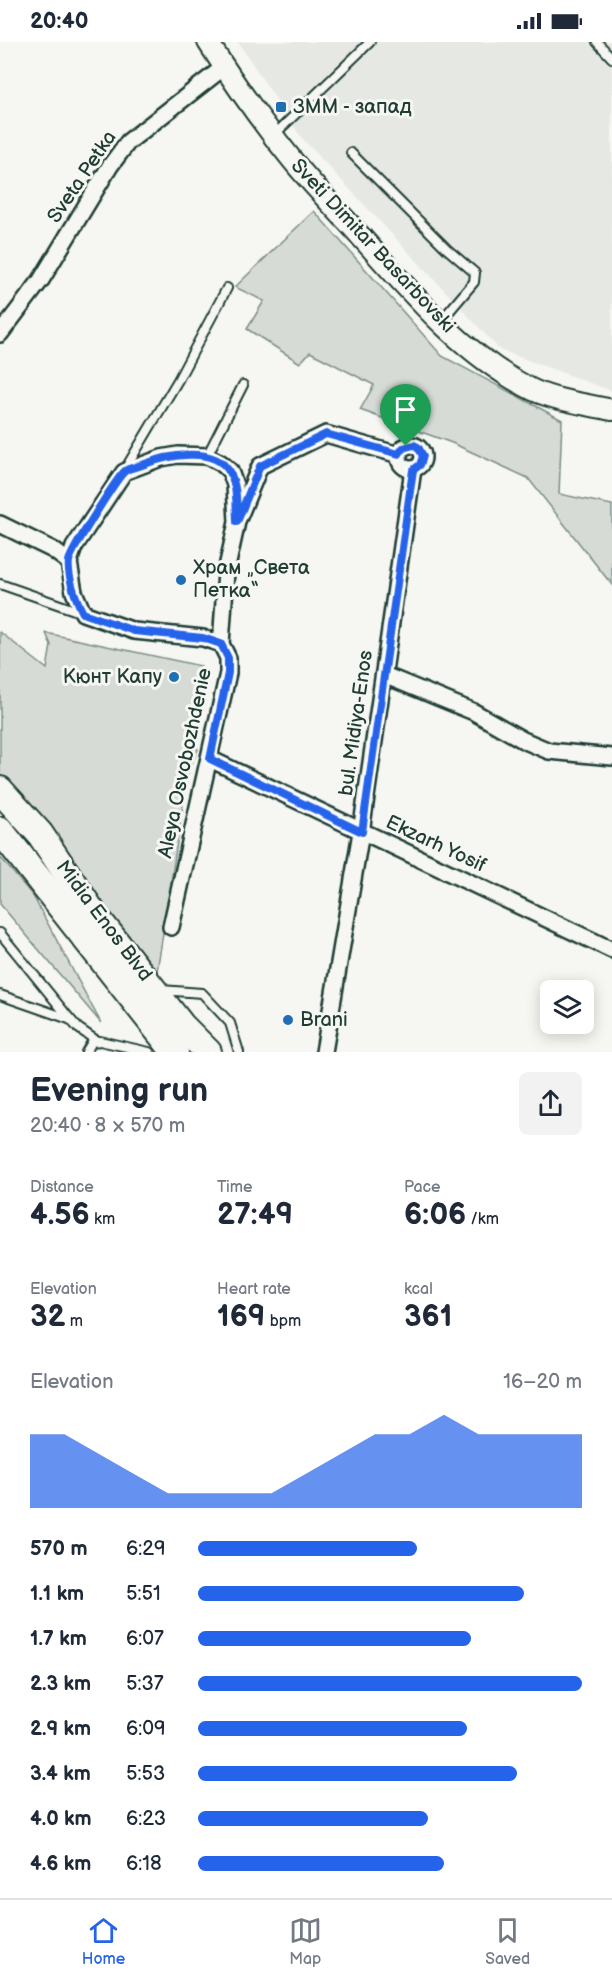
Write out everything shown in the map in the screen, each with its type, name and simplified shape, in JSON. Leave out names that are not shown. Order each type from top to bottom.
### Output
[{"type":"main road","name":"Midia Enos Blvd","points":[[0,790],[40,834],[93,913],[182,1026],[208,1052]]},
{"type":"main road","name":"Midia Enos Blvd","points":[[0,830],[175,1052]]},
{"type":"street","name":"Sveti Dimitar Basarbovski","points":[[208,42],[294,162],[440,322],[488,363],[533,390],[559,399],[612,410]]},
{"type":"street","name":"Sveta Petka","points":[[0,334],[41,280],[110,166],[128,142],[224,67]]},
{"type":"street","name":"bul. Midiya-Enos","points":[[237,522],[260,466],[326,434],[399,454],[400,463],[413,470],[362,832],[324,1052]]},
{"type":"street","points":[[207,456],[178,455],[161,458],[124,472],[74,547],[69,562],[74,592],[83,613],[134,631],[203,638],[221,644]]},
{"type":"street","name":"Aleya Osvobozhdenie","points":[[171,927],[228,673],[228,658],[221,644],[226,572],[237,522],[235,485],[230,471],[207,456]]},
{"type":"street","points":[[0,524],[53,550],[69,562]]},
{"type":"street","points":[[384,675],[418,687],[474,712],[523,740],[549,751],[612,757]]},
{"type":"street","name":"Ekzarh Yosif","points":[[210,759],[612,950]]},
{"type":"lane","points":[[273,135],[370,42]]},
{"type":"lane","points":[[597,42],[612,58]]},
{"type":"lane","points":[[351,153],[447,249],[475,273],[474,282],[440,322]]},
{"type":"lane","points":[[124,472],[178,380],[227,288]]},
{"type":"lane","points":[[207,456],[243,385]]},
{"type":"lane","points":[[0,584],[83,613]]},
{"type":"lane","points":[[0,933],[78,1028],[97,1041],[149,1052]]},
{"type":"lane","points":[[155,990],[202,993],[230,1023],[239,1052]]},
{"type":"lane","points":[[0,995],[70,1019]]},
{"type":"lane","points":[[86,1052],[92,1042],[97,1041]]},
{"type":"shaded area","points":[[238,42],[612,42],[612,391],[500,350],[301,137]]},
{"type":"shaded area","points":[[314,211],[442,356],[562,420],[559,494],[612,505],[612,585],[528,478],[452,443],[360,410],[374,385],[310,352],[300,363],[247,329],[264,301],[235,287]]},
{"type":"shaded area","points":[[0,632],[47,669],[51,645],[46,633],[201,666],[188,737],[198,749],[188,772],[156,978],[0,778]]},
{"type":"shaded area","points":[[0,857],[33,896],[101,1023],[0,904]]},
{"type":"place","name":"ЗММ - запад","points":[[281,107]]},
{"type":"place","name":"Храм „Света Петка“","points":[[181,580]]},
{"type":"place","name":"Кюнт Капу","points":[[174,677]]},
{"type":"place","name":"Brani","points":[[288,1020]]},
{"type":"route","points":[[326,434],[399,454],[406,446],[418,447],[423,456],[420,465],[413,470],[406,508],[381,706],[362,832],[210,759],[228,673],[228,658],[221,644],[203,638],[134,631],[83,613],[74,592],[69,562],[74,547],[124,472],[161,458],[178,455],[207,456],[221,463],[230,471],[235,485],[237,522],[260,466],[326,434]]}]
